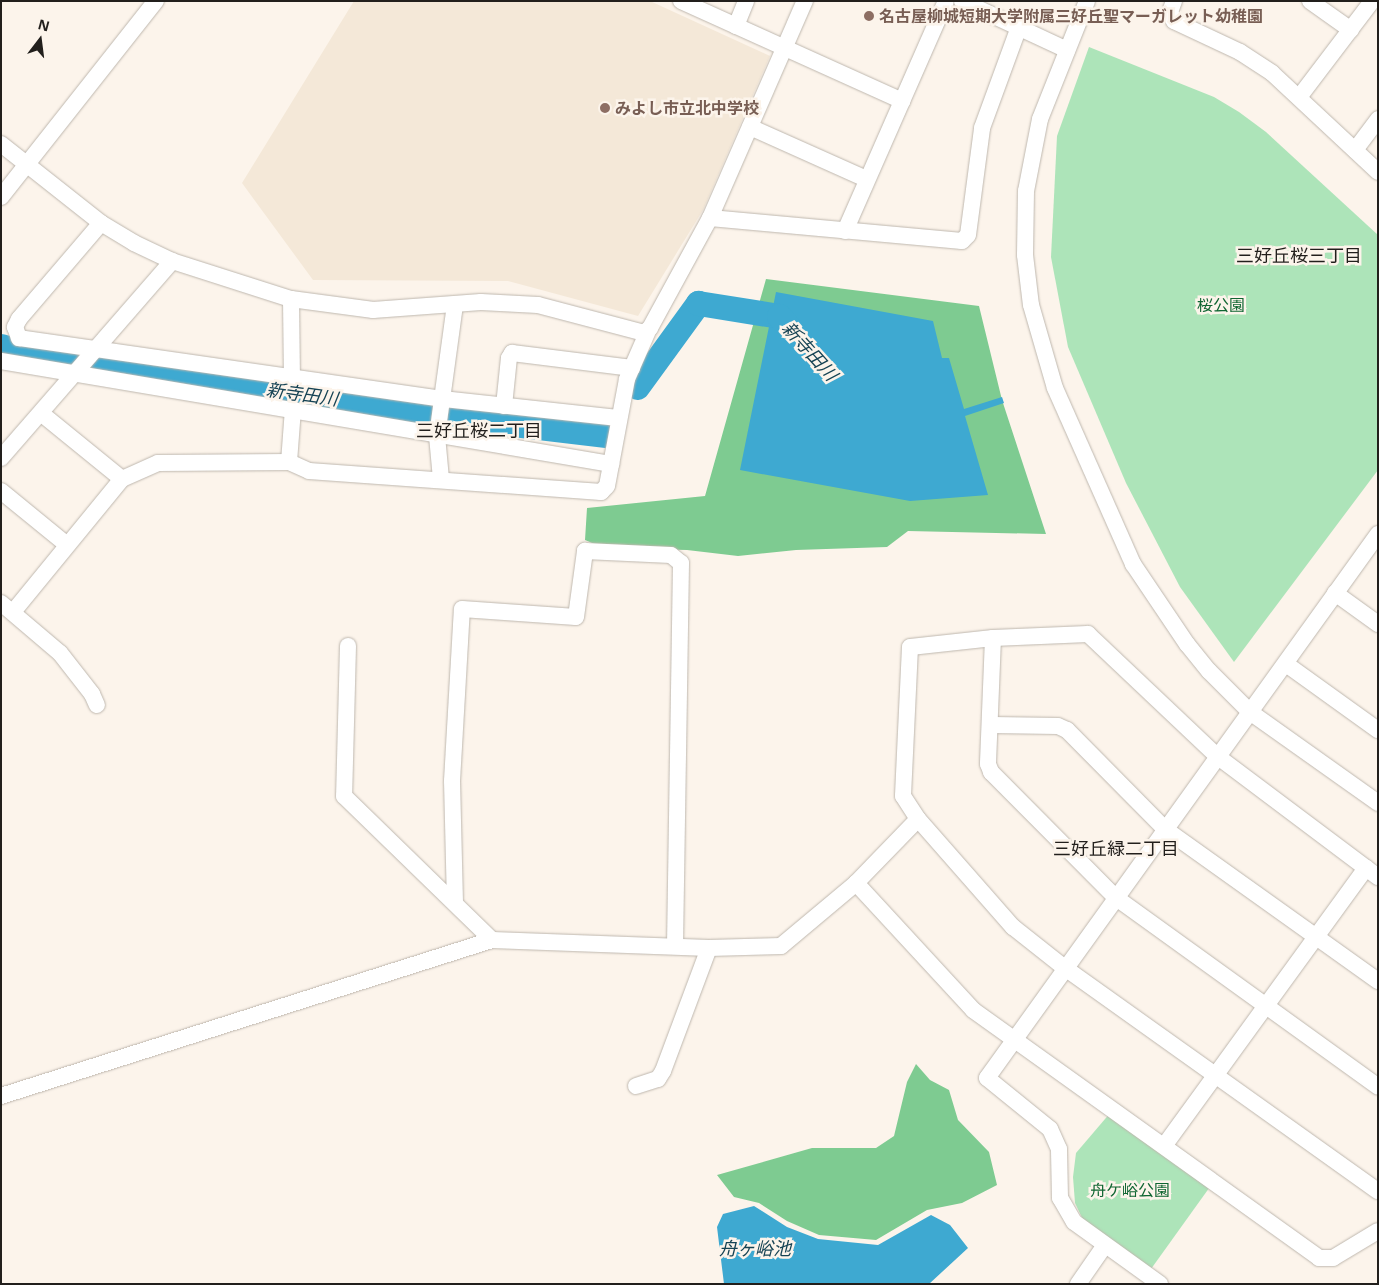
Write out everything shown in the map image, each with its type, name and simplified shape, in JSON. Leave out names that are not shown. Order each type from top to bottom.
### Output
[{"type":"street","points":[[1,197],[156,1]]},
{"type":"street","points":[[682,1],[902,101]]},
{"type":"street","points":[[736,26],[746,1]]},
{"type":"street","points":[[97,705],[92,694],[60,653],[7,607],[66,544],[122,479],[158,463],[289,462],[309,471],[440,479],[598,493],[607,486],[617,418],[632,368],[648,331],[710,218],[805,1]]},
{"type":"street","points":[[845,231],[866,179],[946,1]]},
{"type":"street","points":[[962,1],[1067,50]]},
{"type":"street","points":[[1087,1],[1040,119],[1026,191],[1027,272],[1041,349],[1092,474],[1146,588],[1208,671],[1250,712],[1378,803]]},
{"type":"street","points":[[1174,1],[1170,12],[1178,24],[1240,52],[1300,96],[1378,172]]},
{"type":"street","points":[[1310,1],[1351,30]]},
{"type":"street","points":[[1300,96],[1372,1]]},
{"type":"street","points":[[710,218],[964,240],[982,128],[1019,27]]},
{"type":"street","points":[[1355,150],[1378,119]]},
{"type":"street","points":[[750,127],[866,179]]},
{"type":"street","points":[[1,144],[101,223],[172,261],[291,298],[374,310],[455,304],[538,305],[594,317],[640,333],[648,331]]},
{"type":"street","points":[[101,223],[15,327],[19,338],[443,399],[617,418]]},
{"type":"street","points":[[1,458],[77,374],[172,261]]},
{"type":"street","points":[[291,298],[292,376]]},
{"type":"street","points":[[440,479],[437,436],[455,304]]},
{"type":"street","points":[[504,406],[508,358],[512,353],[632,368]]},
{"type":"street","points":[[1,361],[611,464]]},
{"type":"street","points":[[289,462],[293,409]]},
{"type":"street","points":[[42,414],[122,479]]},
{"type":"street","points":[[1,491],[66,544]]},
{"type":"street","points":[[1160,1284],[1074,1222],[1065,1210],[1060,1198],[1059,1149],[1050,1128],[987,1078],[1115,897],[1286,664],[1378,534]]},
{"type":"street","points":[[455,903],[452,781],[462,609],[576,617],[585,551],[671,555],[681,563],[675,946]]},
{"type":"street","points":[[1335,593],[1378,624]]},
{"type":"street","points":[[1164,1146],[1216,1076],[1266,1008],[1316,936],[1372,872],[1218,757],[1088,634],[993,638],[910,646],[904,796],[918,820],[1012,927],[1065,968],[1216,1076],[1378,1191]]},
{"type":"street","points":[[993,638],[992,725],[988,764],[991,772],[1115,897],[1266,1008],[1378,1087]]},
{"type":"street","points":[[348,646],[344,796],[492,940]]},
{"type":"street","points":[[1286,664],[1378,730]]},
{"type":"street","points":[[992,725],[1058,726],[1067,730],[1165,829],[1378,981]]},
{"type":"street","points":[[1,1096],[492,940],[709,948],[781,946],[856,883],[918,820]]},
{"type":"street","points":[[856,883],[973,1010],[1319,1258],[1333,1258],[1378,1231]]},
{"type":"street","points":[[636,1086],[658,1079],[663,1071],[709,948]]},
{"type":"street","points":[[1078,1284],[1105,1245]]},
{"type":"shaded area","points":[[354,1],[650,1],[770,56],[703,210],[638,316],[508,281],[313,280],[242,183]]},
{"type":"green space","name":"桜公園","points":[[1089,47],[1214,97],[1239,112],[1266,132],[1378,235],[1378,470],[1234,662],[1180,587],[1126,483],[1068,347],[1051,257],[1057,136]]},
{"type":"green space","points":[[766,279],[979,306],[1002,400],[1046,534],[908,531],[887,547],[796,550],[738,556],[687,550],[604,548],[585,540],[587,508],[705,496]]},
{"type":"green space","points":[[916,1064],[930,1080],[949,1090],[958,1120],[989,1152],[997,1185],[962,1203],[927,1210],[876,1240],[819,1235],[787,1221],[759,1203],[734,1197],[717,1175],[812,1148],[876,1148],[894,1136],[907,1082]]},
{"type":"green space","name":"舟ケ峪公園","points":[[1111,1112],[1212,1184],[1151,1269],[1084,1222],[1075,1203],[1073,1177],[1076,1153]]},
{"type":"water","points":[[776,292],[933,321],[942,358],[949,358],[964,409],[1002,397],[1004,403],[965,416],[988,495],[910,501],[740,470]]},
{"type":"water","name":"舟ヶ峪池","points":[[754,1206],[787,1227],[818,1239],[878,1245],[931,1215],[950,1225],[968,1248],[929,1284],[724,1284],[717,1227],[723,1214]]},
{"type":"waterway","name":"新寺田川","points":[[637,387],[698,303],[779,316],[797,336]]},
{"type":"waterway","name":"新寺田川","points":[[1,346],[28,353],[462,418],[604,435]]},
{"type":"place","name":"名古屋柳城短期大学附属三好丘聖マーガレット幼稚園","points":[[869,16]]},
{"type":"place","name":"みよし市立北中学校","points":[[605,108]]},
{"type":"district","name":"三好丘桜三丁目","points":[[1299,255]]},
{"type":"district","name":"三好丘桜二丁目","points":[[479,430]]},
{"type":"district","name":"三好丘緑二丁目","points":[[1116,848]]}]
